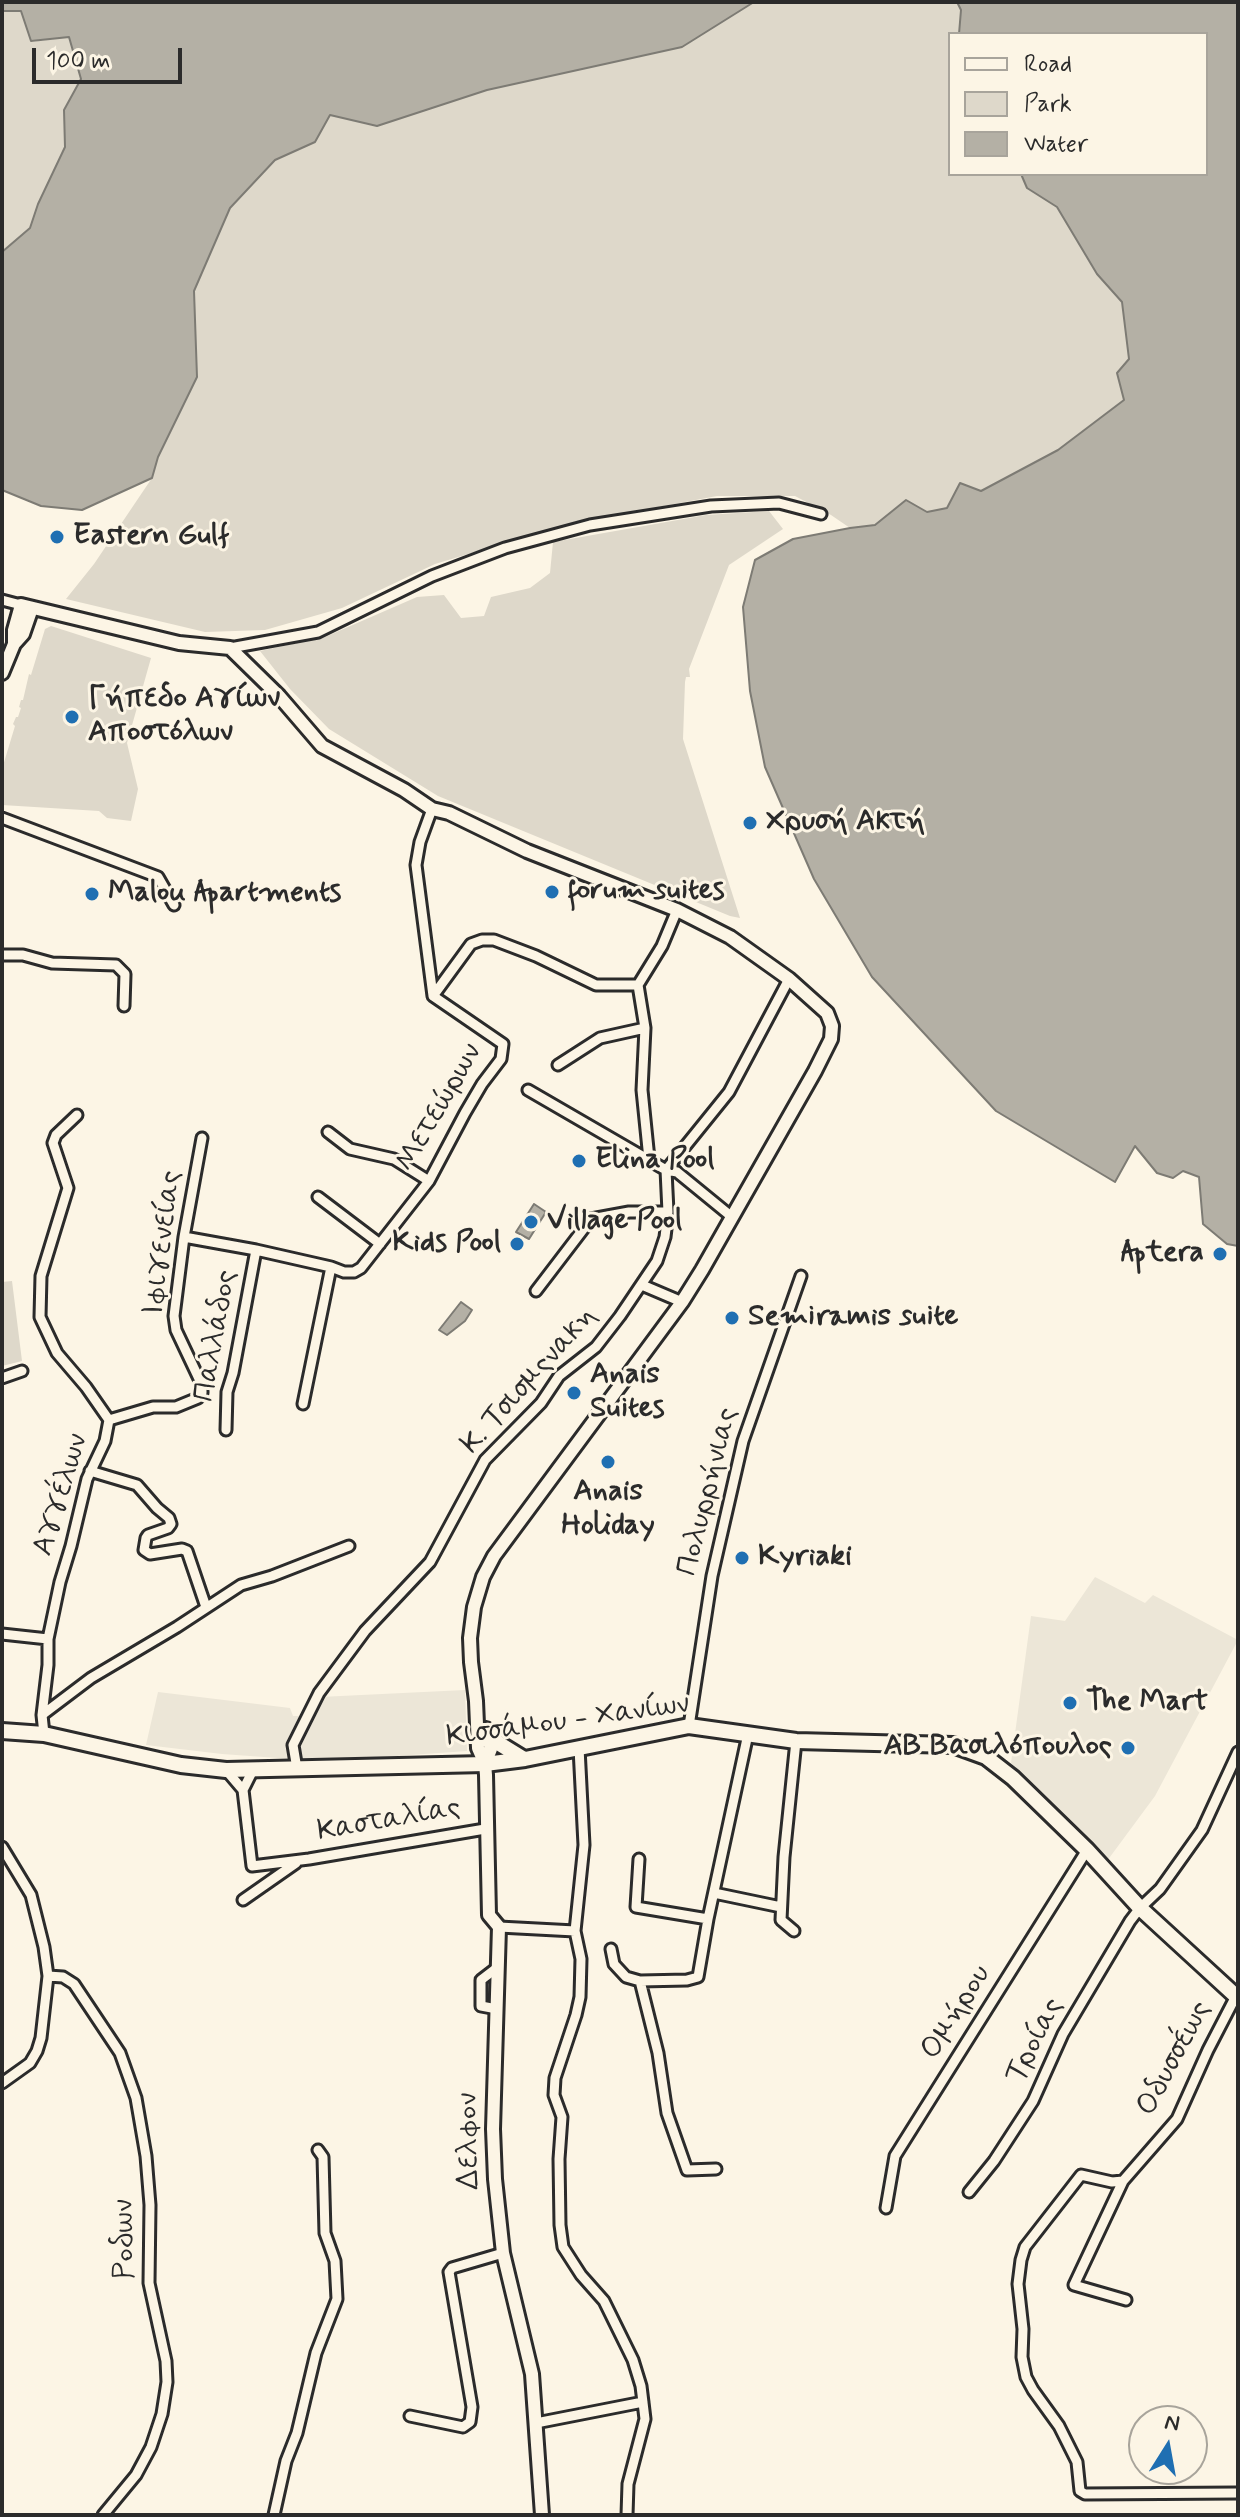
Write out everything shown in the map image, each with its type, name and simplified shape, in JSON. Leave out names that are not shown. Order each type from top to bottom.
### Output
[{"type":"main road","name":"Κισσάμου - Χανίων","points":[[2,1731],[44,1734],[181,1765],[226,1770],[485,1764],[525,1759],[689,1726],[796,1741],[953,1745],[986,1757],[1013,1778],[1087,1850],[1140,1908],[1237,1997]]},
{"type":"main road","points":[[486,1730],[498,1743],[525,1759]]},
{"type":"street","points":[[4,601],[24,613],[47,612],[179,643],[230,648],[318,632],[432,576],[505,548],[590,525],[711,506],[779,503],[821,514]]},
{"type":"street","points":[[2,673],[14,644],[23,634],[24,613]]},
{"type":"street","points":[[230,648],[279,696],[322,746],[404,790],[432,809],[449,813],[527,851],[677,910],[730,937],[789,979],[827,1013],[832,1026],[831,1039],[787,1122],[682,1302],[540,1492],[489,1566],[477,1595],[471,1623],[478,1748],[485,1764]]},
{"type":"street","points":[[432,809],[420,842],[416,865],[433,996]]},
{"type":"street","points":[[2,818],[158,877],[174,905]]},
{"type":"street","points":[[649,1159],[642,1090],[645,1028],[638,985],[662,946],[677,910]]},
{"type":"street","points":[[433,996],[471,944],[482,940],[508,945],[596,985],[638,985]]},
{"type":"street","points":[[2,955],[23,955],[52,963],[116,965],[125,974],[124,1006]]},
{"type":"street","points":[[666,1170],[729,1092],[789,979]]},
{"type":"street","name":"Μετεώρων","points":[[184,1237],[256,1250],[344,1272],[361,1268],[429,1181],[465,1113],[503,1056],[503,1044],[433,996]]},
{"type":"street","points":[[558,1065],[600,1038],[645,1028]]},
{"type":"street","points":[[528,1090],[666,1170],[677,1172],[732,1217]]},
{"type":"street","name":"Αγγέλων","points":[[44,1734],[42,1715],[48,1639],[90,1471],[105,1441],[109,1420],[57,1353],[40,1317],[41,1276],[68,1188],[53,1143],[56,1135],[77,1115]]},
{"type":"street","points":[[328,1132],[350,1149],[394,1159],[429,1181]]},
{"type":"street","name":"Ιφιγενείας","points":[[109,1420],[153,1407],[176,1407],[201,1396],[202,1385],[176,1330],[174,1316],[202,1138]]},
{"type":"street","name":"Κ. Τσισμςνακη","points":[[297,1769],[293,1745],[319,1693],[365,1631],[430,1562],[485,1460],[541,1403],[559,1376],[596,1347],[657,1261],[665,1237],[668,1212],[666,1170]]},
{"type":"street","points":[[318,1197],[380,1244]]},
{"type":"street","points":[[536,1291],[591,1219],[629,1212],[668,1212]]},
{"type":"street","name":"Παλλάδος","points":[[226,1430],[227,1392],[256,1250]]},
{"type":"street","points":[[303,1404],[331,1267]]},
{"type":"street","name":"Πολυρρήνιας","points":[[689,1726],[712,1576],[743,1441],[801,1276]]},
{"type":"street","points":[[642,1285],[682,1302]]},
{"type":"street","points":[[2,1378],[22,1371]]},
{"type":"street","points":[[90,1471],[137,1485],[169,1518],[171,1524],[168,1528],[146,1538],[144,1550],[150,1554],[187,1551],[206,1607]]},
{"type":"street","points":[[42,1715],[91,1678],[241,1585],[349,1546]]},
{"type":"street","points":[[2,1634],[48,1639]]},
{"type":"street","points":[[476,1701],[491,1749],[485,1764]]},
{"type":"street","points":[[611,1949],[614,1964],[626,1977],[640,1981],[698,1977],[748,1734]]},
{"type":"street","points":[[794,1931],[781,1920],[781,1907],[796,1741]]},
{"type":"street","points":[[579,1748],[584,1845],[575,1931],[581,1959],[580,1997],[568,2045],[555,2078],[554,2095],[562,2117],[559,2197],[563,2247],[581,2275],[604,2301],[633,2360],[641,2386],[645,2419],[628,2484],[627,2515]]},
{"type":"street","name":"Τροίας","points":[[969,2192],[994,2161],[1033,2101],[1063,2034],[1140,1908],[1160,1889],[1202,1830],[1238,1752]]},
{"type":"street","name":"Δελφον","points":[[485,1764],[489,1915],[505,1927],[498,1967],[493,2129],[495,2179],[503,2253],[532,2374],[542,2515]]},
{"type":"street","points":[[226,1770],[243,1790],[253,1770]]},
{"type":"street","name":"Κασταλίας","points":[[243,1790],[252,1866],[485,1829]]},
{"type":"street","points":[[2,1847],[31,1895],[49,1976],[37,2051],[30,2063],[2,2083]]},
{"type":"street","name":"Ομήρου","points":[[886,2208],[895,2156],[1087,1850]]},
{"type":"street","points":[[639,1859],[636,1907],[708,1919]]},
{"type":"street","name":"Κασταλίας","points":[[243,1900],[300,1860]]},
{"type":"street","points":[[714,1893],[781,1907]]},
{"type":"street","points":[[505,1927],[575,1931]]},
{"type":"street","name":"Ροδων","points":[[49,1976],[63,1977],[74,1984],[120,2053],[136,2098],[146,2156],[150,2205],[149,2283],[166,2361],[165,2400],[151,2447],[136,2475],[103,2515]]},
{"type":"street","points":[[640,1981],[658,2053],[667,2113],[687,2170],[716,2169]]},
{"type":"street","name":"Οδυσσέως","points":[[1126,2300],[1074,2285],[1123,2181],[1177,2119],[1208,2050],[1237,1997]]},
{"type":"street","points":[[274,2515],[316,2353],[337,2299],[335,2261],[325,2233],[323,2157],[318,2150]]},
{"type":"street","points":[[1123,2181],[1112,2182],[1081,2175],[1025,2247],[1018,2284],[1026,2377],[1059,2426],[1077,2462],[1080,2491],[1085,2494],[1238,2493]]},
{"type":"street","points":[[410,2416],[463,2427],[470,2422],[472,2407],[449,2272],[452,2268],[503,2253]]},
{"type":"street","points":[[536,2423],[643,2402]]},
{"type":"shaded area","points":[[1095,1577],[1145,1603],[1153,1595],[1238,1640],[1155,1796],[1107,1861],[1011,1763],[1031,1616],[1065,1621]]},
{"type":"shaded area","points":[[465,1690],[467,1751],[306,1760],[146,1745],[158,1692],[290,1708],[293,1716],[307,1716],[320,1697]]},
{"type":"green space","points":[[754,2],[957,2],[961,10],[959,32],[948,32],[948,176],[1022,176],[1027,188],[1057,207],[1097,274],[1122,302],[1129,359],[1117,374],[1124,400],[1058,450],[980,491],[960,483],[947,508],[927,512],[906,500],[876,525],[850,528],[795,496],[717,496],[568,524],[435,564],[342,608],[265,630],[205,632],[66,599],[94,564],[152,478],[158,457],[197,377],[194,291],[230,208],[275,160],[315,142],[330,114],[377,126],[487,90],[682,47]]},
{"type":"green space","points":[[2,11],[21,11],[31,42],[69,37],[81,79],[64,110],[65,147],[30,228],[2,252]]},
{"type":"green space","points":[[769,511],[783,529],[729,565],[689,669],[690,677],[686,677],[685,682],[683,739],[740,918],[438,796],[329,729],[290,689],[260,651],[325,637],[417,597],[444,595],[461,618],[484,616],[491,597],[530,588],[550,573],[553,542],[706,515]]},
{"type":"green space","name":"Γήπεδο Αγίων Αποστόλων","points":[[51,626],[151,658],[127,743],[138,789],[131,821],[107,818],[99,811],[2,805],[2,769],[15,726],[13,724],[18,717],[45,629]]},
{"type":"green space","points":[[12,1281],[22,1361],[2,1366],[2,1282]]},
{"type":"water","points":[[2,2],[754,2],[682,47],[487,90],[377,126],[330,115],[315,142],[275,160],[230,208],[194,291],[197,377],[158,457],[152,478],[82,510],[41,506],[2,490],[2,252],[30,228],[65,147],[64,110],[81,79],[69,37],[31,41],[21,11],[2,11]]},
{"type":"water","points":[[957,2],[1238,2],[1238,1246],[1227,1244],[1203,1224],[1199,1177],[1183,1171],[1173,1178],[1157,1173],[1135,1146],[1115,1182],[996,1111],[872,977],[814,879],[765,767],[750,691],[743,607],[755,560],[793,539],[875,525],[906,500],[927,512],[947,508],[960,483],[981,491],[1058,450],[1124,400],[1117,373],[1129,359],[1122,302],[1097,274],[1057,207],[1027,188],[1022,176],[1208,176],[1208,32],[959,32],[961,10]]},
{"type":"water","name":"Village Pool","points":[[534,1204],[546,1212],[529,1239],[516,1232]]},
{"type":"water","points":[[461,1302],[472,1310],[465,1321],[447,1335],[439,1330]]},
{"type":"place","name":"Eastern Gulf","points":[[57,537]]},
{"type":"place","name":"Γήπεδο Αγίων Αποστόλων","points":[[72,717]]},
{"type":"place","name":"Χρυσή Ακτή","points":[[750,823]]},
{"type":"place","name":"forum suites","points":[[552,892]]},
{"type":"place","name":"Malou Apartments","points":[[92,894]]},
{"type":"place","name":"Elina Pool","points":[[579,1161]]},
{"type":"place","name":"Village Pool","points":[[531,1222]]},
{"type":"place","name":"Kids Pool","points":[[517,1244]]},
{"type":"place","name":"Aptera","points":[[1220,1254]]},
{"type":"place","name":"Semiramis suite","points":[[732,1318]]},
{"type":"place","name":"Anais Suites","points":[[574,1393]]},
{"type":"place","name":"Anais Holiday","points":[[608,1462]]},
{"type":"place","name":"Kyriaki","points":[[742,1558]]},
{"type":"place","name":"The Mart","points":[[1070,1703]]},
{"type":"place","name":"ΑΒ Βασιλόπουλος","points":[[1128,1748]]}]
